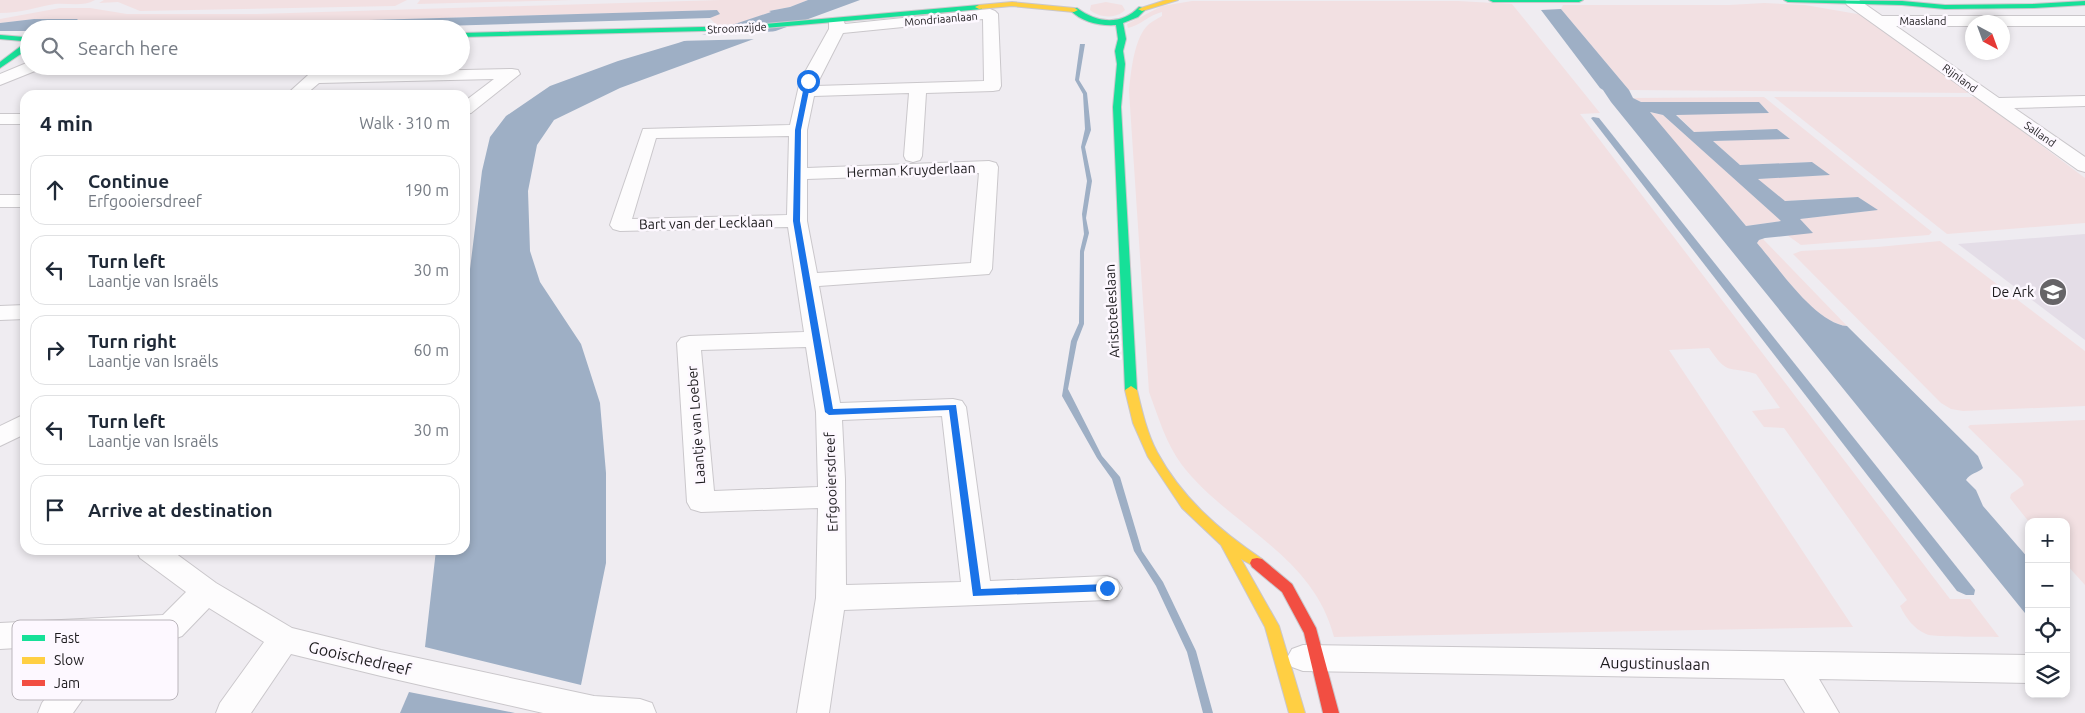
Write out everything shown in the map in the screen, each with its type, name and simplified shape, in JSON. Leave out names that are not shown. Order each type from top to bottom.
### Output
[{"type":"street","name":"Stroomzijde","points":[[470,35],[701,30],[806,23],[837,25],[1042,0]]},
{"type":"street","points":[[1050,0],[1077,4],[1080,16],[1104,31],[1119,51]]},
{"type":"street","points":[[1104,31],[1118,22],[1136,17],[1138,2],[1174,0]]},
{"type":"street","points":[[1493,0],[1579,0]]},
{"type":"street","points":[[1788,0],[1902,3],[1945,7],[1977,3],[2034,6],[2085,3]]},
{"type":"street","points":[[1902,3],[1916,0]]},
{"type":"street","name":"Rijnland","points":[[1852,2],[1995,103]]},
{"type":"street","name":"Stroomzijde","points":[[1012,4],[1077,4]]},
{"type":"street","name":"Mondriaanlaan","points":[[806,91],[993,86],[990,14],[837,25]]},
{"type":"street","name":"Maasland","points":[[1881,21],[2085,22]]},
{"type":"street","name":"Aristoteleslaan","points":[[1118,22],[1122,39],[1119,51],[1121,64],[1117,107],[1132,399],[1139,423],[1152,454],[1187,505],[1224,540],[1264,568],[1287,588],[1311,632],[1331,713]]},
{"type":"street","name":"Erfgooiersdreef","points":[[813,713],[831,598],[832,497],[829,412],[797,221],[798,130],[808,81],[837,25]]},
{"type":"street","points":[[0,37],[20,39]]},
{"type":"street","points":[[1,67],[20,55]]},
{"type":"street","points":[[1,67],[20,66]]},
{"type":"street","points":[[470,75],[512,74],[470,105]]},
{"type":"street","points":[[301,90],[318,75]]},
{"type":"street","points":[[315,78],[463,75]]},
{"type":"street","points":[[914,156],[918,88]]},
{"type":"street","points":[[1995,103],[2085,101]]},
{"type":"street","name":"Salland","points":[[1995,103],[2085,166]]},
{"type":"street","points":[[0,120],[20,119]]},
{"type":"street","name":"Bart van der Lecklaan","points":[[797,221],[620,225],[649,133],[798,130]]},
{"type":"street","name":"Herman Kruyderlaan","points":[[797,174],[988,166],[981,269],[808,280]]},
{"type":"street","points":[[0,201],[20,201]]},
{"type":"street","points":[[0,312],[20,312]]},
{"type":"street","name":"Laantje van Loeber","points":[[816,339],[689,343],[701,502],[832,497]]},
{"type":"street","points":[[829,412],[953,407],[977,593]]},
{"type":"street","points":[[0,438],[20,425]]},
{"type":"street","name":"Aristoteleslaan","points":[[1224,540],[1272,626],[1297,713]]},
{"type":"street","name":"Gooischedreef","points":[[157,555],[206,591],[284,639],[381,663],[594,710],[640,713]]},
{"type":"street","points":[[831,598],[1107,588]]},
{"type":"street","points":[[178,620],[206,591]]},
{"type":"street","points":[[232,713],[284,639]]},
{"type":"street","name":"Augustinuslaan","points":[[1282,658],[2025,669]]},
{"type":"street","points":[[1792,665],[1823,713]]},
{"type":"street","points":[[54,713],[63,700]]},
{"type":"shaded area","points":[[0,0],[95,0],[86,3],[55,4],[22,11],[0,13]]},
{"type":"shaded area","points":[[104,0],[407,0],[395,6],[140,11],[118,2],[99,3]]},
{"type":"shaded area","points":[[420,0],[573,0],[417,4]]},
{"type":"shaded area","points":[[720,0],[808,0],[790,7],[769,11],[774,11],[736,24],[716,25],[710,18],[718,13],[716,10],[376,20],[34,19],[0,23],[0,19],[60,8],[90,8],[127,14],[257,14]]},
{"type":"shaded area","points":[[1192,1],[1458,1],[1512,4],[1600,113],[1580,114],[1950,599],[1970,599],[1999,637],[1931,635],[1922,632],[1914,626],[1900,606],[1907,600],[1784,428],[1764,427],[1752,411],[1780,408],[1756,374],[1725,367],[1709,348],[1669,350],[1853,627],[1334,637],[1323,608],[1308,584],[1289,562],[1223,506],[1182,465],[1167,439],[1149,392],[1129,91],[1134,55],[1140,37],[1149,24],[1162,16],[1162,12],[1133,27],[1128,28],[1127,24],[1162,6]]},
{"type":"shaded area","points":[[1106,2],[1122,5],[1125,10],[1117,15],[1103,16],[1090,10],[1091,5]]},
{"type":"shaded area","points":[[1764,3],[1805,5],[1863,15],[1969,93],[1629,90],[1561,9],[1563,5],[1729,5]]},
{"type":"shaded area","points":[[1764,97],[1932,232],[1929,235],[1801,245],[1787,235],[1812,232],[1799,219],[1877,210],[1858,197],[1785,201],[1757,179],[1829,175],[1812,162],[1740,165],[1713,141],[1789,138],[1777,129],[1694,132],[1676,114],[1769,113],[1759,102],[1641,102],[1633,98]]},
{"type":"shaded area","points":[[1774,97],[1977,97],[2085,178],[2085,223],[1947,234]]},
{"type":"shaded area","points":[[1649,112],[1663,115],[1782,221],[1746,226]]},
{"type":"shaded area","name":"De Ark","points":[[2085,234],[2085,340],[1958,244]]},
{"type":"shaded area","points":[[1763,239],[1847,326],[1835,323],[1810,305],[1757,243]]},
{"type":"shaded area","points":[[1940,241],[2085,351],[2085,406],[1963,411],[1951,409],[1941,403],[1793,254],[1801,251],[1878,247]]},
{"type":"shaded area","points":[[2085,420],[2085,585],[2070,568],[2070,518],[2026,518],[2010,498],[2011,494],[2024,485],[2022,480],[1968,427],[1970,425]]},
{"type":"water","points":[[808,0],[860,0],[620,88],[554,120],[537,145],[528,191],[530,251],[540,282],[581,344],[600,403],[606,473],[606,563],[581,685],[425,647],[435,555],[470,555],[470,269],[482,171],[490,137],[506,116],[550,86],[618,61],[771,12],[769,11],[790,7]]},
{"type":"water","points":[[1561,9],[1629,90],[1633,98],[1641,102],[1759,102],[1769,113],[1676,115],[1694,132],[1777,129],[1790,139],[1713,141],[1740,165],[1812,162],[1830,175],[1758,179],[1785,201],[1858,197],[1878,210],[1800,219],[1813,233],[1765,238],[1757,243],[1810,305],[1835,323],[1847,326],[1978,456],[1983,468],[1966,480],[1976,490],[1983,506],[2025,554],[2025,613],[1603,90],[1541,10]],"holes":[[[1650,112],[1663,115],[1781,221],[1746,226]]]},
{"type":"water","points":[[717,10],[720,14],[710,18],[470,25],[470,20],[369,20]]},
{"type":"water","points":[[34,19],[78,20],[26,20]]},
{"type":"water","points":[[20,21],[20,31],[0,31],[0,23]]},
{"type":"water","points":[[1080,44],[1085,44],[1079,80],[1087,93],[1091,130],[1085,147],[1092,181],[1086,218],[1089,233],[1084,252],[1084,324],[1077,342],[1068,389],[1102,456],[1120,477],[1142,551],[1163,582],[1196,651],[1213,713],[1203,713],[1187,652],[1156,586],[1134,551],[1112,479],[1097,458],[1062,396],[1071,341],[1079,323],[1080,251],[1084,234],[1082,214],[1087,181],[1081,147],[1085,129],[1083,94],[1075,80]]},
{"type":"water","points":[[1591,118],[1599,118],[1975,590],[1974,595],[1966,595],[1957,591]]},
{"type":"water","points":[[409,692],[515,713],[400,713]]},
{"type":"pier","points":[[783,31],[760,39],[677,41],[691,35]]},
{"type":"traffic: fast","points":[[1493,0],[1579,0]]},
{"type":"traffic: fast","points":[[1788,0],[1902,3],[1945,7],[2034,6],[2085,3]]},
{"type":"traffic: fast","points":[[470,35],[743,28],[979,7]]},
{"type":"traffic: fast","points":[[1074,10],[1090,19],[1109,23],[1127,20],[1142,9]]},
{"type":"traffic: fast","points":[[1119,22],[1122,39],[1119,51],[1121,64],[1117,107],[1131,390]]},
{"type":"traffic: fast","points":[[0,37],[20,39]]},
{"type":"traffic: fast","points":[[0,66],[20,51]]},
{"type":"traffic: slow","points":[[1142,9],[1174,0]]},
{"type":"traffic: slow","points":[[979,7],[1012,4],[1074,10]]},
{"type":"traffic: slow","points":[[1131,390],[1139,423],[1152,454],[1187,505],[1224,540],[1257,563]]},
{"type":"traffic: slow","points":[[1227,546],[1272,626],[1297,713]]},
{"type":"traffic: jam","points":[[1257,563],[1287,588],[1311,632],[1331,713]]},
{"type":"place","name":"De Ark","points":[[2053,292]]},
{"type":"route","points":[[808,81],[798,130],[797,221],[829,412],[953,407],[977,593],[998,594],[1107,588]]}]
